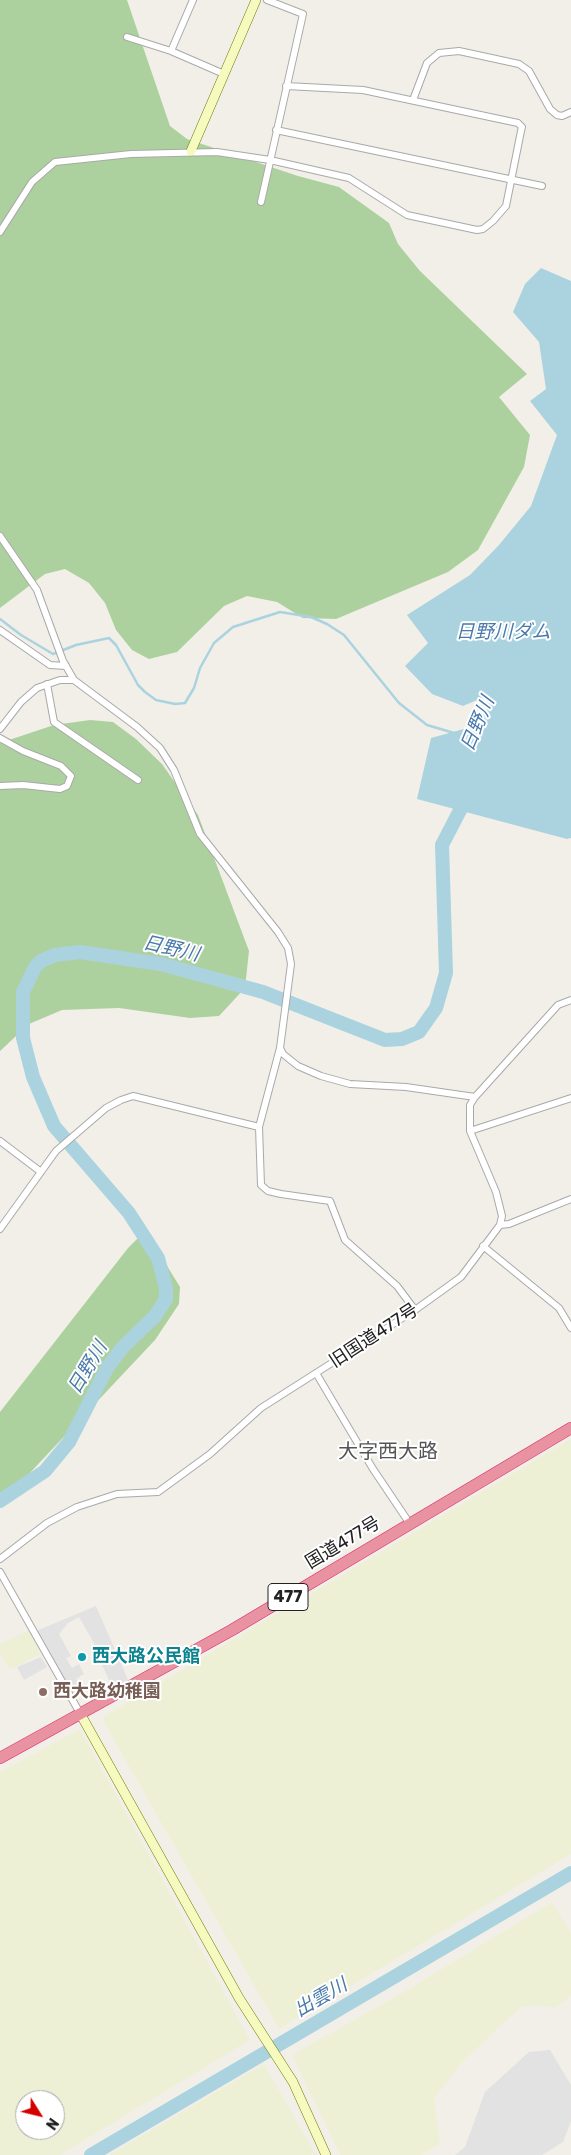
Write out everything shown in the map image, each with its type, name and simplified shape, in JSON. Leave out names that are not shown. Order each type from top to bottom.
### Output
[{"type":"highway","name":"国道477号","points":[[0,1758],[232,1630],[571,1428]]},
{"type":"street","points":[[171,51],[193,0]]},
{"type":"street","points":[[191,152],[256,0]]},
{"type":"street","points":[[261,202],[303,14],[267,0]]},
{"type":"street","points":[[127,37],[171,51],[224,74]]},
{"type":"street","points":[[414,100],[427,63],[440,53],[459,51],[519,64],[529,71],[550,109],[562,116],[571,112]]},
{"type":"street","points":[[0,232],[32,182],[55,162],[87,158],[191,152],[234,153],[349,178],[407,216],[477,230],[483,229],[493,221],[506,206],[521,125],[362,90],[286,86]]},
{"type":"street","points":[[276,130],[542,186]]},
{"type":"street","points":[[0,536],[37,590],[65,664],[74,680],[137,727],[155,742],[165,754],[178,778],[200,834],[278,932],[288,948],[291,964],[280,1036],[280,1048],[259,1127],[261,1184],[263,1188],[294,1197],[330,1201],[345,1240],[397,1286],[415,1310]]},
{"type":"street","points":[[0,630],[50,665],[65,664]]},
{"type":"street","points":[[0,729],[21,702],[37,688],[47,684],[74,680]]},
{"type":"street","points":[[47,684],[54,722],[138,780]]},
{"type":"street","points":[[0,738],[23,751],[62,766],[71,776],[67,786],[60,789],[23,785],[0,786]]},
{"type":"street","points":[[571,1000],[558,1005],[475,1097],[468,1115],[470,1131],[496,1192],[502,1216],[500,1224],[509,1224],[571,1199]]},
{"type":"street","points":[[280,1048],[283,1054],[298,1066],[321,1076],[350,1084],[406,1087],[475,1097]]},
{"type":"street","points":[[0,1229],[56,1151],[106,1108],[132,1096],[259,1127]]},
{"type":"street","points":[[470,1131],[571,1098]]},
{"type":"street","points":[[0,1141],[41,1172]]},
{"type":"street","name":"旧国道477号","points":[[0,1559],[47,1522],[77,1507],[118,1494],[158,1492],[192,1468],[261,1408],[415,1310],[461,1277],[500,1224]]},
{"type":"street","points":[[483,1246],[559,1308],[571,1328]]},
{"type":"street","points":[[316,1373],[373,1469],[410,1524]]},
{"type":"street","points":[[0,1572],[239,1998],[303,2101],[326,2155]]},
{"type":"green space","points":[[0,0],[127,0],[170,126],[187,139],[298,176],[339,187],[389,223],[398,244],[420,271],[527,374],[499,397],[530,435],[524,467],[478,550],[448,572],[336,619],[303,618],[277,602],[247,596],[224,606],[177,652],[149,659],[132,650],[116,630],[105,603],[89,583],[65,569],[45,574],[0,608]]},
{"type":"green space","points":[[90,720],[113,722],[136,739],[162,764],[198,815],[249,951],[245,988],[219,1016],[190,1018],[119,1008],[62,1010],[29,1024],[0,1051],[0,743],[54,725]]},
{"type":"green space","points":[[138,1238],[153,1243],[180,1287],[179,1304],[155,1340],[11,1493],[0,1494],[0,1412],[128,1248]]},
{"type":"green space","points":[[571,1439],[571,1854],[279,2029],[103,1721],[106,1715]]},
{"type":"green space","points":[[30,1630],[41,1654],[10,1669],[0,1655],[0,1644]]},
{"type":"green space","points":[[80,1729],[250,2040],[60,2155],[0,2155],[0,1772]]},
{"type":"green space","points":[[552,1902],[571,1933],[571,1996],[554,2008],[539,2005],[521,2007],[462,2062],[434,2099],[440,2144],[422,2155],[340,2155],[292,2055],[409,1989]]},
{"type":"green space","points":[[264,2064],[316,2155],[109,2155]]},
{"type":"shaded area","points":[[96,1606],[128,1680],[113,1689],[97,1654],[99,1652],[79,1617],[68,1623],[59,1634],[71,1656],[66,1658],[72,1668],[79,1664],[84,1674],[76,1679],[83,1692],[74,1696],[36,1631]]},
{"type":"shaded area","points":[[41,1657],[47,1667],[24,1680],[17,1667]]},
{"type":"shaded area","points":[[550,2050],[571,2085],[571,2121],[563,2142],[542,2155],[455,2155],[465,2147],[485,2092],[529,2052]]},
{"type":"water","name":"日野川ダム","points":[[541,268],[571,281],[571,838],[567,839],[417,799],[431,738],[471,727],[491,705],[484,697],[463,706],[432,694],[405,666],[428,643],[407,615],[470,575],[499,545],[531,506],[557,435],[530,401],[546,389],[539,342],[513,312],[525,284]]},
{"type":"waterway","points":[[0,619],[21,635],[53,654],[76,645],[109,638],[116,645],[138,685],[156,700],[175,704],[185,703],[194,688],[200,668],[214,643],[233,627],[280,612],[311,617],[327,624],[344,635],[399,703],[427,725],[454,733]]},
{"type":"waterway","name":"日野川","points":[[0,1501],[45,1471],[69,1442],[107,1368],[122,1348],[155,1316],[166,1299],[166,1288],[158,1258],[129,1213],[54,1126],[33,1077],[23,1038],[23,992],[35,967],[41,961],[55,955],[80,952],[161,964],[263,992],[385,1040],[402,1039],[419,1032],[436,1008],[446,973],[442,845],[469,793]]},
{"type":"waterway","name":"出雲川","points":[[91,2155],[571,1873]]},
{"type":"place","name":"西大路公民館","points":[[82,1657]]},
{"type":"place","name":"西大路幼稚園","points":[[43,1692]]},
{"type":"district","name":"大字西大路","points":[[388,1452]]}]
